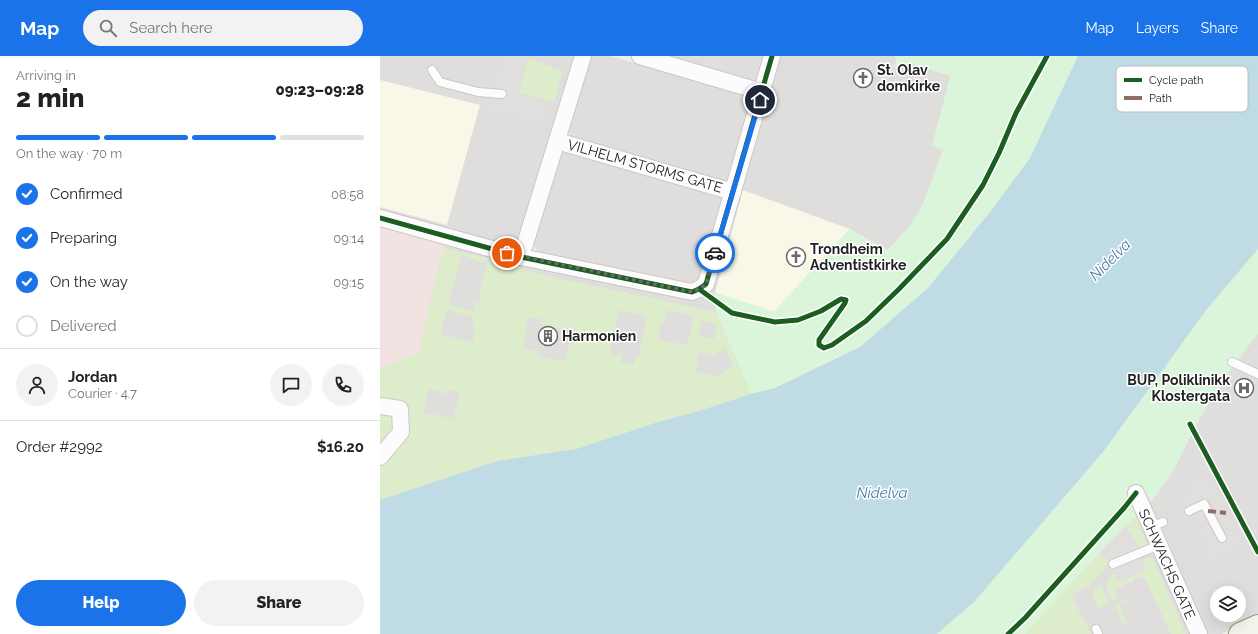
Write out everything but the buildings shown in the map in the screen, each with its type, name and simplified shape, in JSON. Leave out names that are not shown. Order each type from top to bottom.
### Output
[{"type":"street","points":[[521,257],[583,56]]},
{"type":"street","points":[[640,56],[762,92]]},
{"type":"street","points":[[380,218],[521,257],[692,292],[706,284],[772,56]]},
{"type":"street","name":"VILHELM STORMS GATE","points":[[557,141],[732,192]]},
{"type":"street","points":[[380,406],[400,409],[401,432],[380,457]]},
{"type":"street","name":"SCHWACHS GATE","points":[[1136,493],[1157,524],[1160,545],[1199,634]]},
{"type":"street","points":[[1240,634],[1258,626]]},
{"type":"lane","points":[[432,70],[440,82],[478,92],[502,94]]},
{"type":"lane","points":[[1232,362],[1258,374]]},
{"type":"lane","points":[[1189,511],[1204,504],[1222,538]]},
{"type":"lane","points":[[1113,564],[1160,545]]},
{"type":"shaded area","points":[[380,56],[574,56],[517,241],[510,245],[501,245],[380,212]]},
{"type":"shaded area","points":[[503,56],[528,56],[519,93],[546,100],[541,122],[489,110]]},
{"type":"shaded area","points":[[592,56],[611,56],[746,96],[749,99],[750,105],[729,179],[720,182],[573,138],[569,134],[568,128],[589,59]]},
{"type":"shaded area","points":[[659,56],[764,56],[758,77],[754,82]]},
{"type":"shaded area","points":[[679,56],[724,56],[720,69]]},
{"type":"shaded area","points":[[777,56],[1078,56],[860,347],[775,388],[497,461],[380,500],[380,369],[420,352],[438,269],[446,244],[520,265],[688,299],[703,297],[709,291]]},
{"type":"shaded area","points":[[380,80],[480,105],[447,225],[380,207]]},
{"type":"shaded area","points":[[567,152],[721,197],[722,202],[700,276],[695,282],[684,284],[542,255],[538,252],[534,246],[534,239],[558,159],[562,153]]},
{"type":"shaded area","points":[[743,190],[850,229],[774,312],[715,293]]},
{"type":"shaded area","points":[[380,226],[446,244],[438,269],[420,352],[380,369]]},
{"type":"shaded area","points":[[1258,333],[1258,617],[1221,634],[1026,634],[1125,527],[1153,499],[1173,471],[1200,417],[1230,370]]},
{"type":"shaded area","points":[[1197,479],[1215,490],[1243,545],[1212,559],[1197,524],[1184,500]]},
{"type":"shaded area","points":[[1126,526],[1140,550],[1146,570],[1119,582],[1109,563],[1099,553]]},
{"type":"green space","points":[[895,56],[1078,56],[1030,158],[990,212],[928,288],[860,347],[775,388],[751,394],[716,312],[715,293],[774,312],[850,229],[888,250],[911,224],[922,206],[943,150],[932,146],[950,77],[948,75],[924,68],[923,71],[920,70],[920,66],[912,64],[910,68],[898,65],[897,68],[894,67],[896,62]]},
{"type":"green space","points":[[528,58],[563,71],[554,102],[519,93]]},
{"type":"green space","points":[[445,248],[514,265],[525,271],[716,312],[748,388],[752,388],[834,360],[775,388],[655,423],[576,449],[497,461],[380,500],[380,369],[420,352]],"holes":[[[462,255],[482,263],[484,261],[488,268],[485,270],[479,293],[481,294],[479,303],[476,302],[474,311],[448,304]],[[447,310],[472,316],[471,319],[474,320],[472,329],[476,330],[472,342],[440,334]],[[619,310],[647,316],[639,356],[635,359],[634,365],[621,362],[622,356],[620,354],[612,355],[610,353]],[[667,310],[693,315],[692,333],[690,333],[687,345],[658,340],[661,324],[664,324]],[[529,317],[541,319],[540,324],[561,329],[567,327],[571,331],[569,340],[570,345],[564,361],[540,357],[537,356],[538,351],[523,348]],[[701,321],[717,323],[714,339],[699,336]],[[724,348],[734,365],[718,376],[696,372],[698,353],[706,354],[709,352],[714,355]],[[429,389],[448,394],[449,390],[460,392],[453,419],[424,413],[423,411]]]},
{"type":"green space","points":[[1258,249],[1258,333],[1230,370],[1200,417],[1173,471],[1153,499],[1099,553],[1025,634],[937,634],[974,602],[1103,452],[1207,309]]},
{"type":"green space","points":[[1129,514],[1140,520],[1144,528],[1140,529],[1147,547],[1140,550],[1100,553],[1109,563],[1088,588],[1087,587],[1071,595],[1091,634],[1014,634]]},
{"type":"green space","points":[[1152,557],[1186,634],[1171,634],[1144,577],[1134,578],[1134,581],[1114,590],[1118,600],[1113,602],[1108,593],[1106,587],[1114,572],[1119,582],[1146,570],[1143,559]]},
{"type":"green space","points":[[1101,585],[1110,604],[1099,609],[1092,594]]},
{"type":"green space","points":[[1126,599],[1127,601],[1119,605],[1127,623],[1122,625],[1123,623],[1114,605]]},
{"type":"water","name":"Nidelva","points":[[1078,56],[1258,56],[1258,249],[1207,309],[1103,452],[974,602],[937,634],[380,634],[380,500],[497,461],[576,449],[655,423],[775,388],[860,347],[928,288],[990,212],[1030,158]]},
{"type":"marked path","points":[[1208,511],[1226,513]]},
{"type":"cycle path","points":[[380,218],[521,257],[692,292],[706,284],[772,56]]},
{"type":"cycle path","points":[[699,289],[732,313],[775,322],[798,320],[821,311],[841,299],[846,300],[819,340],[819,345],[824,348],[832,345],[866,321],[947,239],[983,185],[999,153],[1016,113],[1047,56]]},
{"type":"cycle path","points":[[1190,424],[1258,552]]},
{"type":"cycle path","points":[[1008,634],[1025,618],[1136,493]]},
{"type":"way so far","points":[[507,253],[692,292],[706,284],[715,253]]},
{"type":"place","name":"St. Olav domkirke","points":[[863,78]]},
{"type":"place","name":"Trondheim Adventistkirke","points":[[796,257]]},
{"type":"place","name":"Harmonien","points":[[548,336]]},
{"type":"place","name":"BUP, Poliklinikk Klostergata","points":[[1244,388]]},
{"type":"route","points":[[715,253],[760,100]]}]
